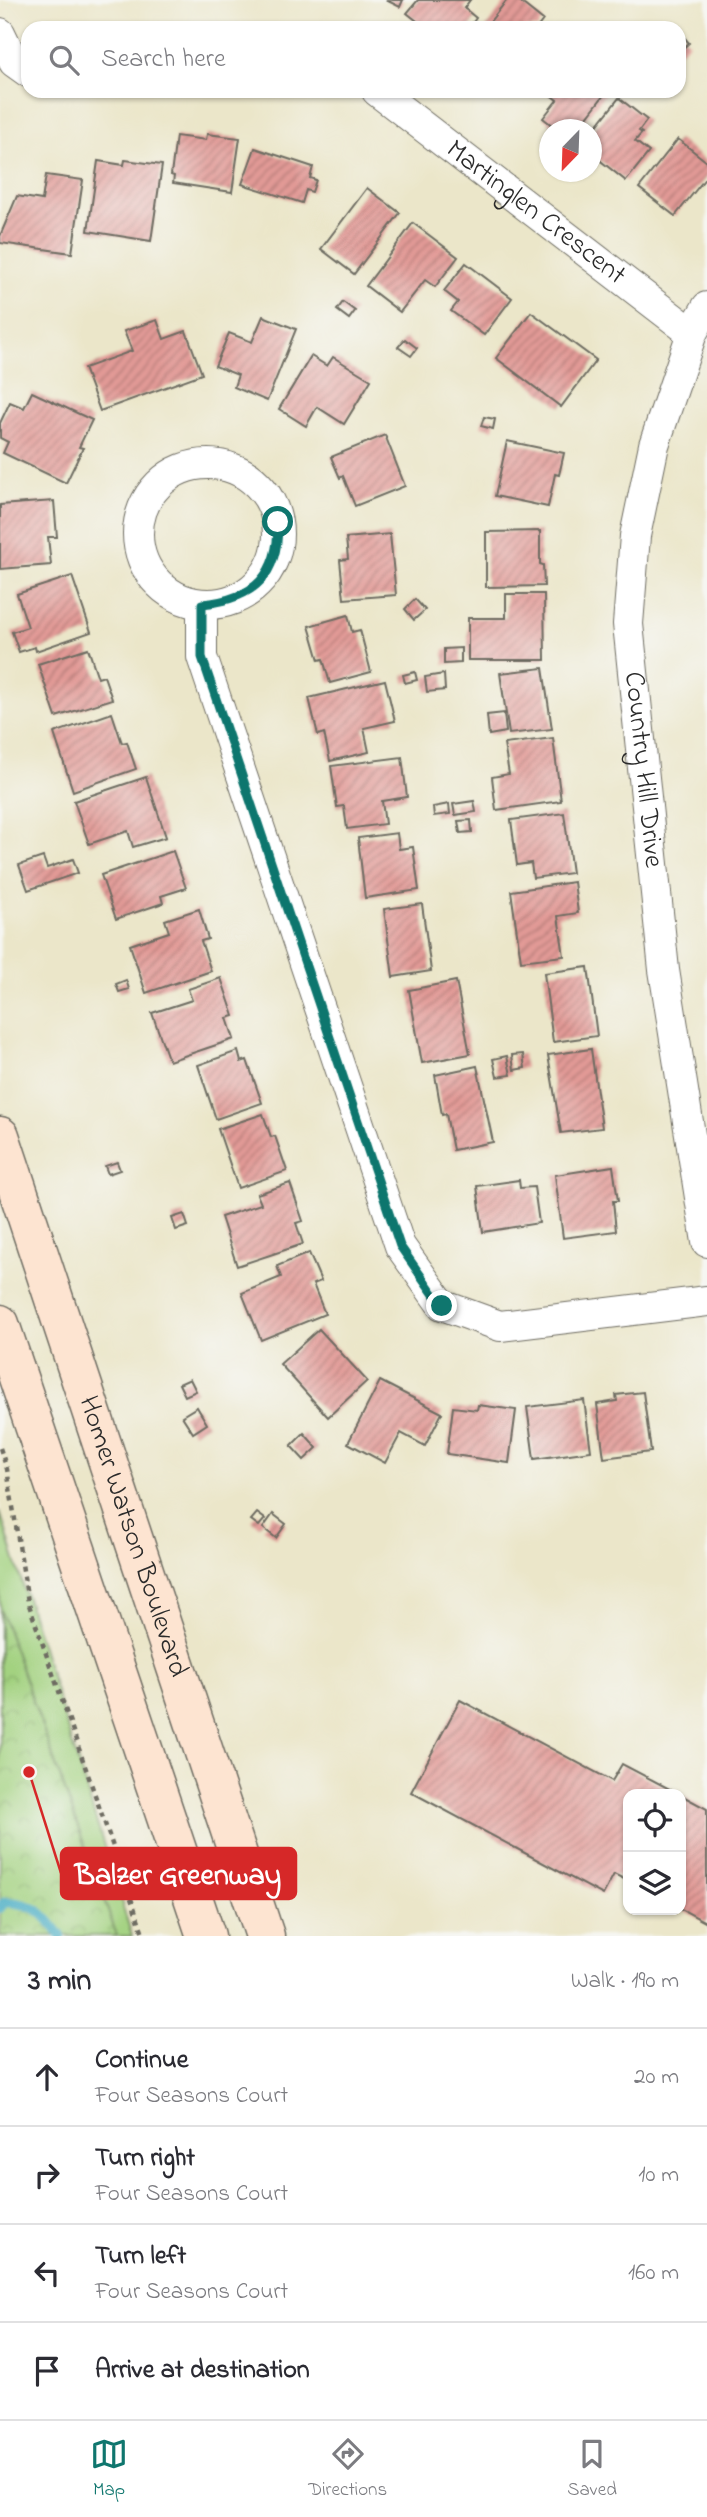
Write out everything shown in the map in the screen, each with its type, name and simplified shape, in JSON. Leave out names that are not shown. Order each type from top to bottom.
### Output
[{"type":"main road","name":"Homer Watson Boulevard","points":[[0,1136],[265,1936]]},
{"type":"main road","name":"Homer Watson Boulevard","points":[[0,1324],[206,1936]]},
{"type":"street","points":[[0,33],[13,62],[21,67]]},
{"type":"street","name":"Martinglen Crescent","points":[[386,98],[692,333]]},
{"type":"street","name":"Country Hill Drive","points":[[707,307],[692,333],[654,445],[635,536],[628,624],[664,970],[707,1242]]},
{"type":"street","points":[[213,464],[236,470],[254,481],[270,499],[278,522],[278,546],[269,571],[253,589],[226,602],[202,604],[174,596],[155,580],[142,557],[138,533],[142,510],[154,489],[170,475],[192,465],[213,464]]},
{"type":"street","points":[[202,604],[202,657],[400,1246],[442,1306],[500,1326],[707,1301]]},
{"type":"path","points":[[0,1448],[7,1468],[28,1602],[144,1936]]},
{"type":"green space","points":[[0,1512],[132,1936],[0,1936]]},
{"type":"green space","points":[[0,1609],[117,1936],[0,1936]]},
{"type":"building","points":[[386,0],[403,0],[400,7]]},
{"type":"building","points":[[418,0],[470,0],[464,8],[476,18],[474,21],[417,21],[407,13]]},
{"type":"building","points":[[507,0],[518,0],[543,20],[542,21],[490,21]]},
{"type":"building","points":[[554,98],[602,98],[585,119],[543,118],[557,100]]},
{"type":"building","points":[[619,98],[647,120],[639,131],[642,133],[635,141],[649,152],[626,181],[602,162],[602,119]]},
{"type":"building","points":[[207,134],[240,138],[232,192],[173,183],[174,176],[171,175],[176,136],[206,140]]},
{"type":"building","points":[[678,139],[707,162],[707,176],[675,216],[639,188]]},
{"type":"building","points":[[255,148],[313,167],[310,178],[316,180],[312,192],[306,190],[302,203],[242,184]]},
{"type":"building","points":[[125,160],[162,165],[151,241],[88,231],[98,161],[124,165]]},
{"type":"building","points":[[46,175],[83,180],[72,253],[0,243],[0,236],[17,196],[42,200]]},
{"type":"building","points":[[367,188],[400,213],[354,274],[321,249]]},
{"type":"building","points":[[413,223],[458,257],[435,287],[425,280],[400,312],[366,286]]},
{"type":"building","points":[[466,263],[512,298],[484,335],[451,311],[458,302],[444,291]]},
{"type":"building","points":[[343,302],[355,311],[349,319],[337,310]]},
{"type":"building","points":[[531,312],[596,360],[561,407],[496,358]]},
{"type":"building","points":[[263,316],[296,329],[267,401],[234,387],[238,375],[215,366],[229,333],[252,342]]},
{"type":"building","points":[[157,320],[164,339],[186,331],[202,374],[100,411],[84,368],[132,351],[124,331]]},
{"type":"building","points":[[405,339],[417,348],[411,356],[398,347]]},
{"type":"building","points":[[311,356],[327,366],[333,357],[371,380],[344,424],[317,407],[306,426],[279,409]]},
{"type":"building","points":[[32,392],[92,420],[79,447],[83,448],[66,483],[3,453],[8,442],[0,438],[0,423],[10,402],[24,408]]},
{"type":"building","points":[[484,417],[495,419],[493,429],[481,426]]},
{"type":"building","points":[[385,435],[405,486],[355,506],[343,476],[340,478],[331,457]]},
{"type":"building","points":[[507,441],[564,453],[559,475],[555,474],[548,507],[495,496]]},
{"type":"building","points":[[54,501],[57,537],[48,537],[51,565],[0,569],[0,505]]},
{"type":"building","points":[[540,531],[540,564],[543,565],[544,586],[486,587],[486,532]]},
{"type":"building","points":[[390,534],[396,595],[344,599],[340,560],[348,559],[346,538]]},
{"type":"building","points":[[72,576],[91,632],[36,651],[35,647],[19,652],[12,632],[28,627],[17,594]]},
{"type":"building","points":[[506,594],[544,594],[545,660],[468,660],[468,618],[506,618]]},
{"type":"building","points":[[415,599],[425,610],[414,620],[405,609]]},
{"type":"building","points":[[348,615],[352,632],[360,630],[371,672],[330,683],[323,659],[319,660],[309,626]]},
{"type":"building","points":[[88,648],[98,678],[104,676],[112,699],[56,717],[38,664]]},
{"type":"building","points":[[461,648],[461,663],[444,664],[444,649]]},
{"type":"building","points":[[543,668],[552,729],[509,734],[500,673]]},
{"type":"building","points":[[415,672],[417,680],[405,683],[403,675]]},
{"type":"building","points":[[444,674],[445,690],[427,692],[425,677]]},
{"type":"building","points":[[385,680],[395,721],[364,728],[369,752],[330,761],[324,733],[318,735],[309,698]]},
{"type":"building","points":[[112,713],[122,743],[127,742],[136,769],[73,791],[54,733]]},
{"type":"building","points":[[504,713],[506,732],[489,735],[487,715]]},
{"type":"building","points":[[553,738],[561,801],[496,810],[492,777],[509,774],[504,744]]},
{"type":"building","points":[[402,757],[407,797],[382,801],[385,824],[347,829],[344,806],[337,807],[331,766]]},
{"type":"building","points":[[146,777],[166,837],[133,847],[128,831],[89,844],[74,801]]},
{"type":"building","points":[[474,801],[476,812],[455,815],[453,804]]},
{"type":"building","points":[[449,804],[450,814],[434,816],[433,807]]},
{"type":"building","points":[[564,813],[572,873],[533,878],[531,863],[517,865],[511,820]]},
{"type":"building","points":[[471,820],[472,832],[460,833],[458,821]]},
{"type":"building","points":[[397,833],[399,849],[413,847],[419,890],[365,898],[358,838]]},
{"type":"building","points":[[173,851],[186,888],[161,896],[163,903],[116,919],[101,875]]},
{"type":"building","points":[[43,857],[47,868],[73,859],[78,873],[28,890],[19,865]]},
{"type":"building","points":[[574,882],[578,913],[558,916],[564,956],[521,961],[511,891]]},
{"type":"building","points":[[422,904],[431,971],[393,977],[384,909]]},
{"type":"building","points":[[199,909],[208,939],[201,941],[211,971],[146,993],[130,945],[169,932],[165,920]]},
{"type":"building","points":[[588,967],[597,1036],[553,1042],[544,973]]},
{"type":"building","points":[[221,978],[234,1016],[227,1018],[234,1039],[169,1061],[152,1013],[192,1000],[188,989]]},
{"type":"building","points":[[126,980],[129,989],[119,992],[116,984]]},
{"type":"building","points":[[456,981],[470,1054],[422,1063],[409,990]]},
{"type":"building","points":[[591,1049],[602,1128],[561,1133],[548,1055]]},
{"type":"building","points":[[238,1051],[241,1062],[247,1060],[262,1103],[216,1119],[198,1065]]},
{"type":"building","points":[[523,1054],[525,1068],[514,1070],[512,1055]]},
{"type":"building","points":[[507,1056],[511,1075],[497,1077],[493,1059]]},
{"type":"building","points":[[477,1066],[493,1142],[453,1150],[446,1114],[442,1115],[435,1075]]},
{"type":"building","points":[[263,1114],[271,1137],[275,1136],[287,1171],[238,1188],[218,1129]]},
{"type":"building","points":[[117,1162],[120,1170],[108,1174],[105,1166]]},
{"type":"building","points":[[613,1166],[618,1201],[613,1201],[616,1231],[563,1238],[555,1175]]},
{"type":"building","points":[[519,1180],[520,1188],[534,1187],[539,1223],[483,1232],[477,1186]]},
{"type":"building","points":[[290,1183],[303,1221],[296,1223],[303,1244],[237,1266],[221,1217],[261,1204],[257,1194]]},
{"type":"building","points":[[184,1214],[188,1226],[176,1230],[172,1218]]},
{"type":"building","points":[[309,1253],[321,1281],[313,1284],[325,1314],[261,1340],[242,1293],[281,1277],[277,1266]]},
{"type":"building","points":[[319,1329],[367,1381],[328,1417],[280,1364]]},
{"type":"building","points":[[190,1379],[196,1391],[185,1396],[179,1384]]},
{"type":"building","points":[[380,1381],[442,1413],[425,1446],[401,1433],[385,1463],[348,1443]]},
{"type":"building","points":[[643,1392],[651,1452],[604,1458],[597,1404],[617,1401],[616,1395]]},
{"type":"building","points":[[584,1400],[591,1451],[534,1459],[527,1407]]},
{"type":"building","points":[[478,1405],[516,1410],[509,1463],[447,1454],[453,1407],[477,1410]]},
{"type":"building","points":[[197,1407],[207,1424],[193,1433],[182,1416]]},
{"type":"building","points":[[304,1433],[317,1448],[304,1460],[291,1446]]},
{"type":"building","points":[[257,1513],[265,1519],[259,1526],[251,1520]]},
{"type":"building","points":[[273,1514],[286,1524],[276,1538],[263,1528]]},
{"type":"building","points":[[460,1700],[612,1781],[622,1764],[670,1789],[623,1789],[623,1878],[614,1874],[603,1895],[411,1792]]},
{"type":"building","points":[[686,1798],[707,1809],[707,1923],[686,1912]]},
{"type":"waterway","points":[[0,1908],[5,1902],[24,1904],[38,1910],[61,1936]]},
{"type":"place","name":"Balzer Greenway","points":[[29,1772]]},
{"type":"route","points":[[278,522],[278,546],[269,571],[253,589],[226,602],[202,604],[202,657],[400,1246],[442,1306]]}]
